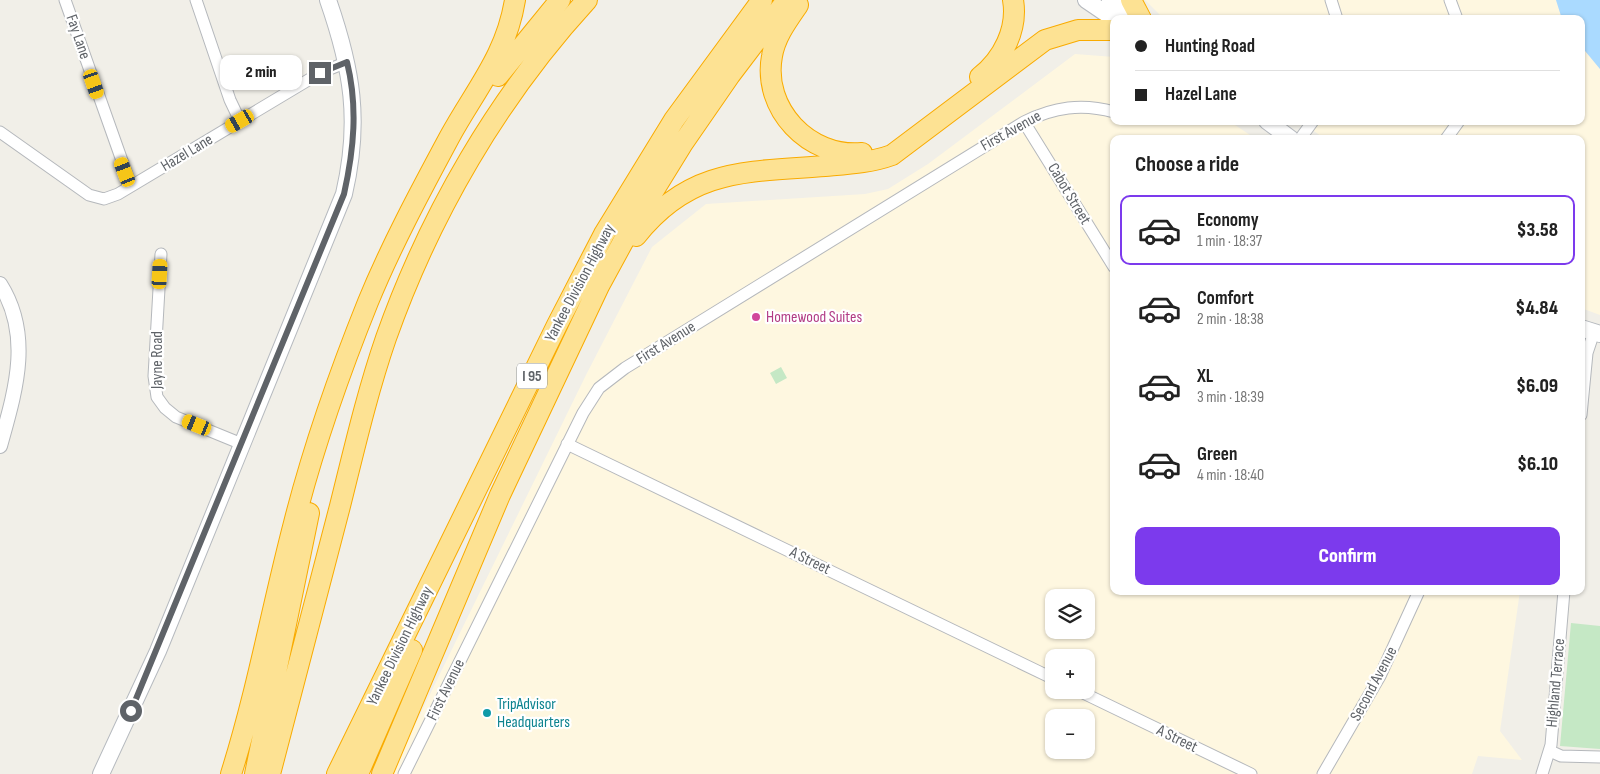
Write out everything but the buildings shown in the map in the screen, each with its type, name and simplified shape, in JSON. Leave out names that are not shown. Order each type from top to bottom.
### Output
[{"type":"highway","points":[[231,774],[253,696],[298,505],[321,430],[385,264],[450,137],[496,61],[506,36],[515,0]]},
{"type":"highway","points":[[436,166],[494,81],[560,0]]},
{"type":"highway","points":[[270,774],[371,387],[404,291],[439,214],[481,140],[540,56],[587,0]]},
{"type":"highway","name":"Yankee Division Highway","points":[[337,774],[561,317],[612,220],[688,99],[762,0]]},
{"type":"highway","points":[[382,774],[500,495],[614,258],[665,171],[730,75],[787,0]]},
{"type":"highway","points":[[801,0],[782,30],[773,50],[771,76],[775,96],[788,121],[804,136],[824,147],[854,153],[876,150],[894,142],[986,73],[999,57],[1008,41],[1014,17],[1014,0]]},
{"type":"highway","points":[[1131,0],[1140,15]]},
{"type":"highway","points":[[590,309],[622,254],[642,228],[667,204],[692,188],[731,174],[857,164],[882,158],[910,143],[1045,40],[1078,30],[1110,30]]},
{"type":"highway","points":[[255,774],[317,475],[345,366]]},
{"type":"highway","points":[[358,774],[442,589],[458,527]]},
{"type":"main road","points":[[1086,0],[1110,16]]},
{"type":"main road","points":[[1110,0],[1131,15]]},
{"type":"main road","points":[[102,774],[152,666],[344,194],[352,156],[354,100],[332,1]]},
{"type":"main road","points":[[1272,125],[1286,135]]},
{"type":"street","name":"Fay Lane","points":[[65,0],[131,186]]},
{"type":"street","points":[[196,0],[230,100],[240,121]]},
{"type":"street","points":[[1331,0],[1335,15]]},
{"type":"street","points":[[1450,0],[1456,15]]},
{"type":"street","name":"Hazel Lane","points":[[0,132],[96,198],[108,198],[320,73],[347,62]]},
{"type":"street","name":"First Avenue","points":[[404,774],[567,444],[590,400],[599,388],[615,374],[1024,122],[1052,110],[1066,107],[1088,107],[1110,111]]},
{"type":"street","name":"Cabot Street","points":[[1024,122],[1110,261]]},
{"type":"street","name":"Jayne Road","points":[[161,254],[154,376],[158,397],[165,408],[176,416],[242,444]]},
{"type":"street","points":[[0,284],[16,321],[19,357],[15,392],[0,446]]},
{"type":"street","points":[[1585,374],[1587,353],[1595,332]]},
{"type":"street","name":"A Street","points":[[567,444],[1045,675]]},
{"type":"street","name":"Second Avenue","points":[[1323,774],[1380,676],[1417,595]]},
{"type":"street","name":"Highland Terrace","points":[[1542,774],[1550,752],[1564,595]]},
{"type":"street","name":"A Street","points":[[1095,699],[1251,774]]},
{"type":"street","points":[[1550,752],[1561,756],[1600,757]]},
{"type":"shaded area","points":[[1145,0],[1556,0],[1561,15],[1160,15]]},
{"type":"shaded area","points":[[1585,51],[1600,69],[1600,315],[1585,309],[1585,135],[1319,135],[1306,125],[1585,125]]},
{"type":"shaded area","points":[[1075,54],[1110,57],[1110,125],[1235,125],[1250,135],[1110,135],[1110,595],[1519,595],[1500,731],[1522,760],[1478,756],[1472,774],[391,774],[586,375],[652,247],[706,204],[865,194],[888,189],[928,164]]},
{"type":"green space","points":[[781,367],[787,378],[776,384],[770,373]]},
{"type":"green space","points":[[1571,623],[1600,626],[1600,749],[1560,746]]},
{"type":"water","points":[[1556,0],[1600,0],[1600,69],[1585,51],[1585,15],[1561,15]]},
{"type":"place","name":"Homewood Suites","points":[[756,317]]},
{"type":"place","name":"TripAdvisor Headquarters","points":[[487,713]]},
{"type":"route","points":[[131,711],[158,651],[344,194],[352,156],[354,128],[354,100],[347,62],[320,73]]}]
